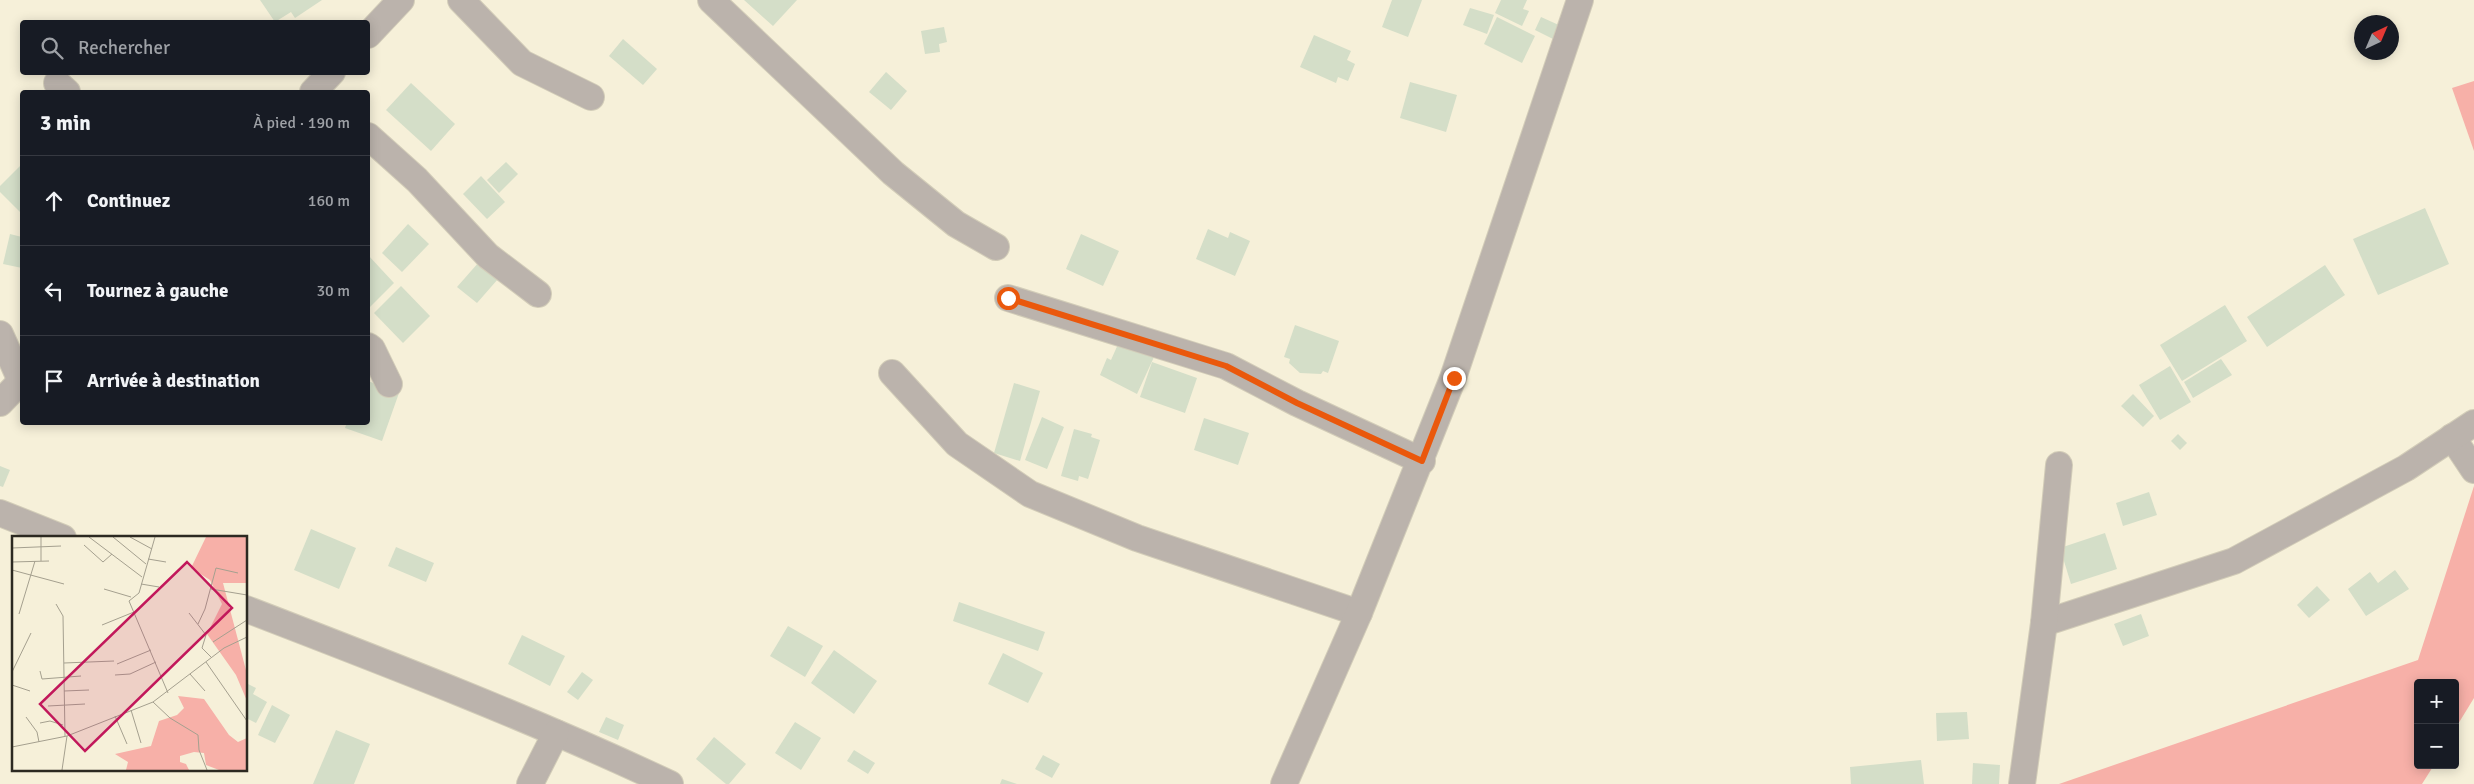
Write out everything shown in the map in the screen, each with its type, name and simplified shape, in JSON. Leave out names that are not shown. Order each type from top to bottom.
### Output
[{"type":"street","points":[[370,33],[401,0]]},
{"type":"street","points":[[461,0],[522,64],[590,97]]},
{"type":"street","points":[[711,0],[893,173],[956,224],[996,247]]},
{"type":"street","points":[[1284,784],[1359,613],[1454,378],[1580,0]]},
{"type":"street","points":[[370,138],[417,180],[488,256],[538,294]]},
{"type":"street","points":[[1008,298],[1226,366],[1297,403],[1422,461]]},
{"type":"street","points":[[0,334],[20,377]]},
{"type":"street","points":[[370,348],[389,384]]},
{"type":"street","points":[[892,373],[957,444],[1030,494],[1137,538],[1359,613]]},
{"type":"street","points":[[0,403],[20,383]]},
{"type":"street","points":[[2044,623],[2234,561],[2406,468],[2474,423]]},
{"type":"street","points":[[2452,437],[2474,470]]},
{"type":"street","points":[[2022,784],[2044,623],[2059,466]]},
{"type":"street","points":[[0,513],[58,536]]},
{"type":"street","points":[[248,610],[390,664],[556,733],[670,784]]},
{"type":"street","points":[[530,784],[556,733]]},
{"type":"shaded area","points":[[2474,81],[2474,151],[2452,88]]},
{"type":"shaded area","points":[[2474,486],[2474,698],[2459,722],[2459,679],[2414,679],[2414,769],[2431,769],[2422,784],[2059,784],[2418,660]]},
{"type":"building","points":[[260,0],[322,0],[295,18],[291,12],[278,20],[274,20]]},
{"type":"building","points":[[744,0],[797,0],[773,26]]},
{"type":"building","points":[[1392,0],[1422,0],[1408,37],[1382,27]]},
{"type":"building","points":[[1501,0],[1527,0],[1523,9],[1529,11],[1522,26],[1495,13]]},
{"type":"building","points":[[1470,8],[1494,15],[1487,34],[1463,25]]},
{"type":"building","points":[[1497,17],[1535,36],[1522,63],[1484,44]]},
{"type":"building","points":[[1541,17],[1561,26],[1555,40],[1535,30]]},
{"type":"building","points":[[944,27],[947,42],[939,44],[940,52],[925,54],[921,31]]},
{"type":"building","points":[[1314,35],[1351,51],[1347,60],[1355,64],[1348,81],[1338,77],[1336,83],[1300,67]]},
{"type":"building","points":[[623,39],[657,69],[643,85],[609,56]]},
{"type":"building","points":[[886,72],[907,91],[891,110],[869,92]]},
{"type":"building","points":[[1410,82],[1457,95],[1446,132],[1400,118]]},
{"type":"building","points":[[411,83],[455,124],[431,151],[386,110]]},
{"type":"building","points":[[506,162],[518,174],[499,193],[487,180]]},
{"type":"building","points":[[20,166],[20,212],[0,192],[0,186]]},
{"type":"building","points":[[481,176],[505,202],[487,219],[463,194]]},
{"type":"building","points":[[2425,208],[2449,264],[2378,295],[2353,239]]},
{"type":"building","points":[[408,224],[429,244],[402,272],[382,253]]},
{"type":"building","points":[[1208,229],[1228,238],[1230,232],[1250,241],[1235,276],[1196,259]]},
{"type":"building","points":[[10,234],[20,236],[20,268],[3,264]]},
{"type":"building","points":[[1081,234],[1119,251],[1103,286],[1066,269]]},
{"type":"building","points":[[370,257],[394,283],[370,307]]},
{"type":"building","points":[[479,262],[498,279],[477,303],[457,287]]},
{"type":"building","points":[[2325,265],[2345,295],[2267,347],[2247,317]]},
{"type":"building","points":[[401,286],[430,316],[403,343],[374,313]]},
{"type":"building","points":[[2225,305],[2247,341],[2182,381],[2160,345]]},
{"type":"building","points":[[1295,325],[1339,341],[1328,373],[1323,371],[1321,374],[1300,373],[1289,363],[1290,359],[1284,357]]},
{"type":"building","points":[[1119,342],[1154,357],[1137,394],[1100,375],[1107,358],[1111,360]]},
{"type":"building","points":[[2221,359],[2232,375],[2193,398],[2184,382]]},
{"type":"building","points":[[1152,362],[1197,378],[1185,413],[1140,397]]},
{"type":"building","points":[[2170,366],[2191,402],[2160,420],[2139,385]]},
{"type":"building","points":[[370,382],[399,393],[382,441],[345,428],[346,425],[370,425]]},
{"type":"building","points":[[1014,383],[1040,391],[1020,461],[994,453]]},
{"type":"building","points":[[2133,394],[2154,416],[2143,427],[2121,406]]},
{"type":"building","points":[[1042,417],[1064,427],[1047,469],[1025,460]]},
{"type":"building","points":[[1204,418],[1249,433],[1238,465],[1194,450]]},
{"type":"building","points":[[1074,429],[1092,434],[1091,437],[1100,440],[1088,479],[1079,476],[1078,481],[1061,476]]},
{"type":"building","points":[[2178,434],[2187,443],[2180,450],[2171,441]]},
{"type":"building","points":[[0,466],[10,470],[3,487],[0,486]]},
{"type":"building","points":[[2149,492],[2157,515],[2123,526],[2116,503]]},
{"type":"building","points":[[311,529],[356,548],[339,589],[294,570]]},
{"type":"building","points":[[2105,533],[2117,569],[2071,584],[2060,548]]},
{"type":"building","points":[[396,547],[434,563],[426,582],[388,566]]},
{"type":"building","points":[[2395,570],[2409,589],[2366,616],[2348,589],[2370,572],[2378,583]]},
{"type":"building","points":[[2317,586],[2330,600],[2309,618],[2297,605]]},
{"type":"building","points":[[959,602],[1045,632],[1038,651],[953,621]]},
{"type":"building","points":[[2141,614],[2149,636],[2123,646],[2114,624]]},
{"type":"building","points":[[788,626],[823,646],[805,677],[770,656]]},
{"type":"building","points":[[522,635],[565,656],[550,686],[508,664]]},
{"type":"building","points":[[834,650],[877,681],[854,714],[811,683]]},
{"type":"building","points":[[1003,653],[1043,673],[1028,703],[988,684]]},
{"type":"building","points":[[582,672],[593,680],[578,700],[567,692]]},
{"type":"building","points":[[248,684],[256,688],[253,694],[267,702],[256,723],[248,719]]},
{"type":"building","points":[[272,705],[290,715],[275,743],[258,735]]},
{"type":"building","points":[[1967,712],[1969,739],[1937,741],[1936,713]]},
{"type":"building","points":[[606,717],[624,725],[618,740],[599,732]]},
{"type":"building","points":[[795,722],[821,738],[801,770],[775,753]]},
{"type":"building","points":[[336,730],[370,744],[354,784],[313,784]]},
{"type":"building","points":[[714,737],[746,764],[729,784],[726,784],[696,759]]},
{"type":"building","points":[[854,750],[875,763],[868,774],[847,761]]},
{"type":"building","points":[[1043,755],[1060,764],[1052,778],[1035,769]]},
{"type":"building","points":[[1921,760],[1924,784],[1851,784],[1850,767]]},
{"type":"building","points":[[1973,763],[2000,765],[1999,784],[1972,784]]},
{"type":"building","points":[[1002,779],[1017,784],[1000,784]]},
{"type":"route","points":[[1008,298],[1226,366],[1297,403],[1422,461],[1454,378]]}]
